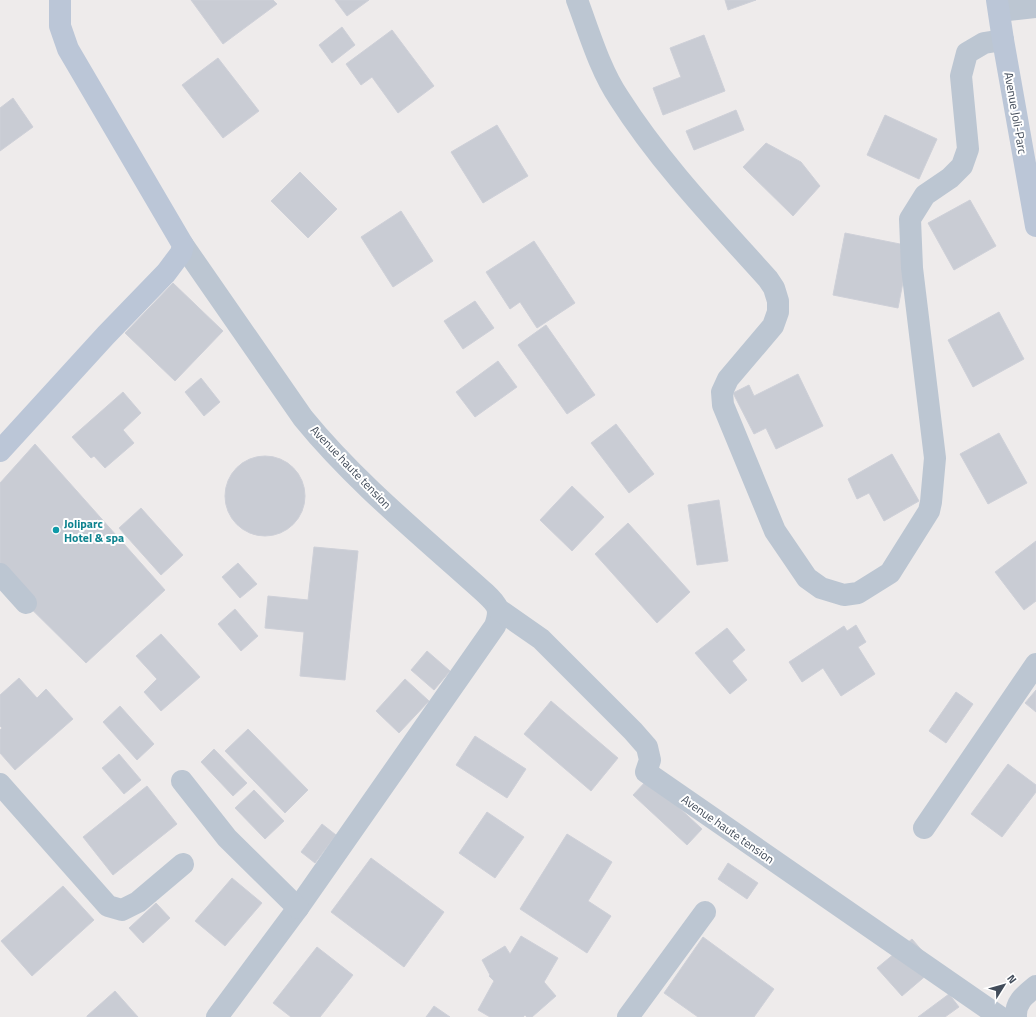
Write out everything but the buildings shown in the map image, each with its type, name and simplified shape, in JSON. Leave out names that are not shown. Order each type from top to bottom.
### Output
[{"type":"street","points":[[0,451],[106,335],[166,273],[177,260],[183,245],[68,49],[60,26],[60,0]]},
{"type":"street","points":[[577,0],[604,70],[618,98],[666,165],[768,279],[774,288],[778,300],[778,312],[773,326],[728,379],[722,392],[723,405],[775,531],[807,578],[821,588],[844,595],[858,593],[890,573],[929,511],[935,458],[912,268],[910,219],[925,195],[950,178],[962,166],[968,149],[961,76],[967,53],[984,43],[1003,40]]},
{"type":"street","points":[[998,6],[1036,7]]},
{"type":"street","name":"Avenue Joli-Parc","points":[[998,6],[1036,226]]},
{"type":"street","name":"Avenue haute tension","points":[[183,245],[321,440],[395,512],[492,601],[546,644],[633,731],[647,747],[650,760],[646,772],[1010,1015]]},
{"type":"street","points":[[0,574],[26,603]]},
{"type":"street","points":[[217,1017],[298,908],[495,626],[498,617],[492,601]]},
{"type":"street","points":[[924,828],[1036,664]]},
{"type":"street","points":[[182,781],[227,838],[298,908]]},
{"type":"street","points":[[0,784],[108,906],[122,910],[138,902],[182,864]]},
{"type":"street","points":[[628,1017],[705,912]]},
{"type":"street","points":[[1010,1015],[1022,998],[1036,986]]},
{"type":"place","name":"Joliparc Hotel & spa","points":[[56,530]]}]
